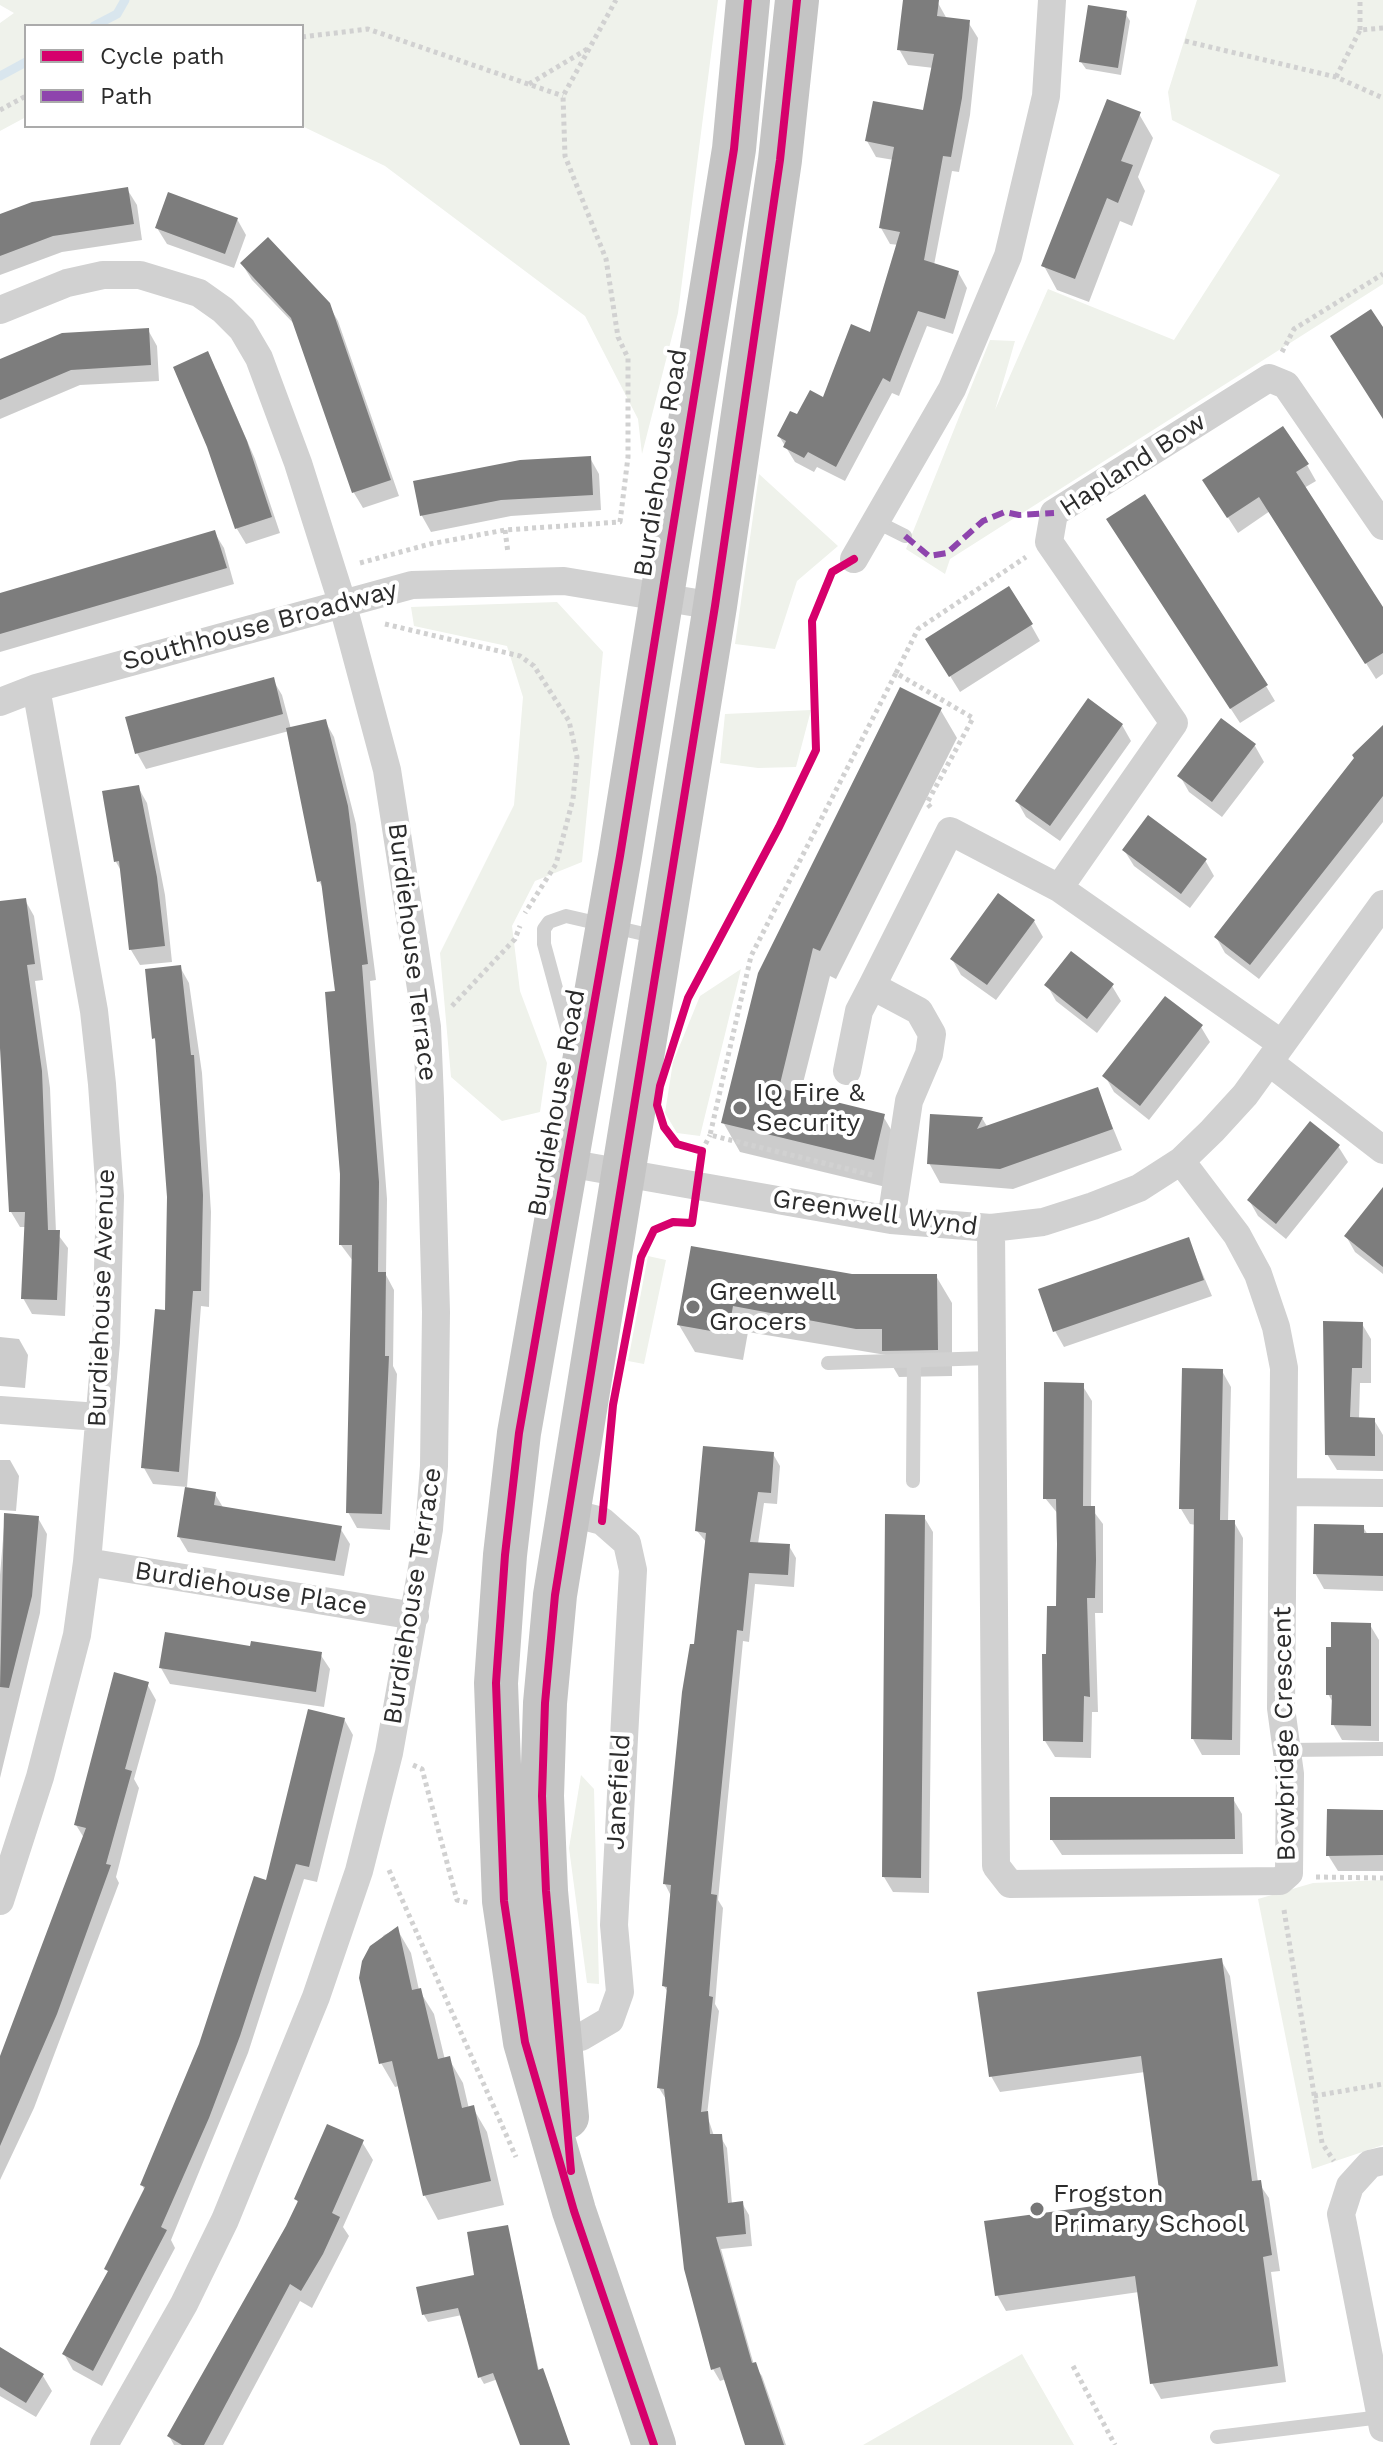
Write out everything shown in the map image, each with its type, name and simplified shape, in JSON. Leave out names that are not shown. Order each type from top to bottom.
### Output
[{"type":"main road","name":"Burdiehouse Road","points":[[654,2445],[574,2211],[542,2041],[506,1911],[496,1683],[505,1555],[519,1433],[608,923],[734,149],[748,0]]},
{"type":"main road","name":"Burdiehouse Road","points":[[542,2041],[545,1703],[567,1512],[715,606],[780,160],[797,0]]},
{"type":"street","points":[[854,559],[952,389],[1008,256],[1046,96],[1052,0]]},
{"type":"street","name":"Burdiehouse Terrace","points":[[0,310],[67,283],[103,275],[140,275],[199,293],[242,329],[272,389],[332,571],[387,770],[427,1027],[435,1214],[436,1409],[429,1529],[389,1753],[369,1829],[316,1997],[225,2220],[184,2304],[104,2445]]},
{"type":"street","points":[[1269,378],[1286,385],[1375,495],[1383,526]]},
{"type":"street","name":"Hapland Bow","points":[[1059,888],[1174,723],[1049,542],[1054,513],[1269,378]]},
{"type":"street","name":"Southhouse Broadway","points":[[0,702],[36,688],[412,585],[564,581],[715,606]]},
{"type":"street","name":"Burdiehouse Avenue","points":[[0,1901],[77,1635],[87,1562],[106,1342],[110,1196],[102,1084],[94,1011],[36,688]]},
{"type":"street","points":[[847,1071],[859,1011],[950,831],[1059,888],[1276,1053],[1383,1150]]},
{"type":"street","name":"Greenwell Wynd","points":[[567,1163],[891,1220],[991,1228],[1043,1222],[1139,1188],[1181,1161],[1245,1095],[1383,904]]},
{"type":"street","points":[[872,986],[919,1011],[932,1034],[929,1054],[909,1101],[891,1220]]},
{"type":"street","name":"Bowbridge Crescent","points":[[991,1228],[996,1866],[1010,1884],[1284,1877],[1287,1750],[1281,1708],[1284,1368],[1276,1327],[1258,1274],[1237,1235],[1181,1161]]},
{"type":"street","points":[[0,1410],[99,1417]]},
{"type":"street","points":[[1283,1492],[1383,1493]]},
{"type":"street","name":"Janefield","points":[[542,2041],[581,2037],[610,2020],[620,1992],[614,1925],[633,1570],[627,1543],[602,1521],[567,1512]]},
{"type":"street","name":"Burdiehouse Place","points":[[87,1562],[415,1616]]},
{"type":"street","points":[[1382,2422],[1341,2214],[1350,2186],[1370,2164],[1383,2161]]},
{"type":"lane","points":[[877,522],[905,536]]},
{"type":"lane","points":[[581,1082],[544,944],[544,929],[554,917],[566,916],[608,923],[661,938]]},
{"type":"lane","points":[[828,1363],[914,1363],[991,1358]]},
{"type":"lane","points":[[913,1481],[914,1363]]},
{"type":"lane","points":[[1287,1750],[1383,1749]]},
{"type":"lane","points":[[1217,2437],[1382,2422]]},
{"type":"path","points":[[332,571],[430,544],[505,530],[620,522],[628,457],[628,358],[618,337],[606,259],[565,156],[563,96],[616,0]]},
{"type":"path","points":[[1336,77],[1360,30],[1360,0]]},
{"type":"path","points":[[1360,30],[1383,28]]},
{"type":"path","points":[[304,37],[368,29],[563,96]]},
{"type":"path","points":[[1185,41],[1336,77],[1383,98]]},
{"type":"path","points":[[528,84],[590,47]]},
{"type":"path","points":[[0,110],[24,97]]},
{"type":"path","points":[[1269,378],[1294,329],[1383,274]]},
{"type":"path","points":[[697,1187],[702,1151],[710,1135],[751,956],[918,629],[1049,542]]},
{"type":"path","points":[[342,602],[378,622],[520,656],[534,666],[550,688],[575,736],[573,799],[556,864],[530,901],[515,939],[465,996],[427,1027]]},
{"type":"path","points":[[896,673],[973,718],[927,803],[950,831]]},
{"type":"path","points":[[710,1135],[896,1181]]},
{"type":"path","points":[[690,1147],[702,1151]]},
{"type":"path","points":[[389,1753],[422,1769],[457,1900],[506,1911]]},
{"type":"path","points":[[369,1829],[517,2158]]},
{"type":"path","points":[[1350,2186],[1322,2143],[1284,1877],[1383,1878]]},
{"type":"path","points":[[1314,2096],[1383,2084]]},
{"type":"path","points":[[1073,2366],[1115,2445]]},
{"type":"shaded area","points":[[0,0],[718,0],[678,313],[642,454],[638,419],[585,316],[385,166],[304,127],[304,24],[24,24],[24,118],[0,131],[0,23],[14,13],[0,5]]},
{"type":"shaded area","points":[[1197,0],[1383,0],[1383,284],[950,559],[945,574],[906,549],[990,340],[1015,341],[995,410],[1048,289],[1174,340],[1280,175],[1172,120],[1168,92]]},
{"type":"shaded area","points":[[759,474],[838,546],[797,581],[775,649],[735,644]]},
{"type":"shaded area","points":[[557,602],[603,652],[582,862],[535,881],[512,926],[520,991],[547,1063],[540,1112],[502,1121],[451,1077],[440,953],[514,805],[523,697],[507,646],[414,626],[411,607]]},
{"type":"shaded area","points":[[811,710],[796,767],[758,768],[720,763],[725,714]]},
{"type":"shaded area","points":[[741,969],[700,1136],[677,1133],[665,1113],[673,1062],[700,996]]},
{"type":"shaded area","points":[[648,1256],[666,1260],[644,1364],[628,1361]]},
{"type":"shaded area","points":[[581,1775],[594,1789],[599,1984],[587,1983],[569,1848]]},
{"type":"shaded area","points":[[1383,1880],[1383,2145],[1312,2169],[1258,1899],[1313,1883]]},
{"type":"shaded area","points":[[1022,2354],[1074,2445],[863,2445]]},
{"type":"building","points":[[903,0],[939,0],[937,16],[970,20],[962,98],[951,157],[943,156],[924,260],[959,271],[945,319],[918,311],[890,382],[883,378],[836,467],[808,452],[804,458],[783,447],[786,441],[777,436],[790,411],[797,414],[810,390],[823,397],[851,324],[870,332],[900,232],[879,228],[894,147],[865,141],[873,101],[923,110],[934,54],[897,50]]},
{"type":"building","points":[[1088,5],[1127,11],[1118,68],[1079,62]]},
{"type":"building","points":[[1107,99],[1141,112],[1121,161],[1133,165],[1118,203],[1107,198],[1075,279],[1041,266]]},
{"type":"building","points":[[128,187],[134,224],[53,236],[0,256],[0,214],[32,202]]},
{"type":"building","points":[[168,192],[238,218],[225,254],[155,228]]},
{"type":"building","points":[[268,237],[330,303],[391,480],[352,493],[291,318],[240,263]]},
{"type":"building","points":[[1371,309],[1383,327],[1383,419],[1330,336]]},
{"type":"building","points":[[149,328],[151,365],[71,370],[0,400],[0,359],[62,333]]},
{"type":"building","points":[[208,351],[247,441],[272,517],[235,529],[207,447],[173,367]]},
{"type":"building","points":[[1283,426],[1309,464],[1296,472],[1383,607],[1383,653],[1365,664],[1259,497],[1227,518],[1202,480]]},
{"type":"building","points":[[591,456],[593,495],[501,500],[420,516],[413,481],[520,460]]},
{"type":"building","points":[[1145,494],[1268,685],[1230,709],[1106,519]]},
{"type":"building","points":[[215,530],[227,568],[0,634],[0,593]]},
{"type":"building","points":[[1009,586],[1033,624],[949,677],[925,639]]},
{"type":"building","points":[[274,677],[283,714],[135,754],[125,717]]},
{"type":"building","points":[[900,687],[942,708],[820,951],[813,948],[779,1088],[885,1114],[874,1160],[721,1123],[758,973]]},
{"type":"building","points":[[1088,698],[1123,724],[1050,826],[1015,801]]},
{"type":"building","points":[[1221,718],[1256,744],[1212,802],[1177,776]]},
{"type":"building","points":[[326,719],[348,806],[368,964],[362,965],[379,1182],[378,1272],[386,1272],[385,1356],[389,1356],[382,1514],[346,1513],[352,1245],[339,1245],[340,1174],[325,992],[335,991],[321,881],[317,882],[286,728]]},
{"type":"building","points":[[1383,725],[1383,796],[1250,965],[1214,937],[1354,758],[1352,755]]},
{"type":"building","points":[[139,785],[157,877],[165,946],[129,950],[119,861],[114,862],[102,791]]},
{"type":"building","points":[[1148,815],[1207,859],[1181,894],[1122,850]]},
{"type":"building","points":[[998,893],[1035,920],[987,985],[950,959]]},
{"type":"building","points":[[26,898],[35,964],[27,965],[42,1071],[48,1230],[60,1230],[57,1300],[21,1299],[25,1212],[9,1212],[0,1048],[0,901]]},
{"type":"building","points":[[1071,951],[1114,984],[1087,1019],[1044,985]]},
{"type":"building","points":[[181,965],[191,1055],[194,1055],[203,1195],[201,1291],[193,1291],[179,1472],[141,1468],[155,1309],[165,1310],[167,1197],[155,1038],[152,1039],[145,969]]},
{"type":"building","points":[[1165,996],[1203,1025],[1140,1106],[1102,1076]]},
{"type":"building","points":[[1098,1087],[1113,1129],[1000,1169],[927,1164],[930,1114],[983,1117],[977,1129]]},
{"type":"building","points":[[1310,1121],[1340,1145],[1276,1224],[1247,1200]]},
{"type":"building","points":[[1383,1187],[1383,1267],[1344,1236]]},
{"type":"building","points":[[1189,1237],[1204,1280],[1053,1332],[1038,1289]]},
{"type":"building","points":[[691,1246],[852,1274],[937,1274],[938,1350],[882,1351],[882,1329],[856,1329],[733,1306],[728,1334],[677,1325]]},
{"type":"building","points":[[1323,1321],[1363,1322],[1362,1368],[1352,1368],[1350,1417],[1375,1418],[1375,1456],[1325,1455]]},
{"type":"building","points":[[1182,1368],[1223,1369],[1220,1520],[1235,1520],[1232,1740],[1191,1739],[1194,1509],[1179,1509]]},
{"type":"building","points":[[1044,1382],[1084,1383],[1083,1506],[1095,1506],[1096,1560],[1095,1598],[1087,1598],[1090,1697],[1084,1696],[1083,1742],[1043,1741],[1042,1654],[1046,1654],[1047,1606],[1056,1606],[1057,1544],[1056,1499],[1043,1499]]},
{"type":"building","points":[[703,1446],[774,1452],[771,1493],[758,1492],[750,1542],[790,1544],[788,1575],[749,1573],[743,1631],[737,1630],[711,1894],[717,1895],[709,1996],[713,1997],[701,2112],[708,2111],[710,2134],[722,2134],[728,2203],[743,2201],[746,2234],[716,2237],[752,2363],[756,2362],[784,2445],[745,2445],[720,2367],[711,2370],[684,2269],[664,2089],[657,2088],[667,1987],[662,1986],[671,1885],[663,1884],[682,1692],[690,1644],[694,1644],[706,1533],[695,1531]]},
{"type":"building","points":[[185,1487],[216,1492],[214,1505],[342,1526],[335,1561],[177,1537]]},
{"type":"building","points":[[4,1513],[39,1516],[32,1596],[9,1688],[0,1687]]},
{"type":"building","points":[[885,1514],[925,1515],[921,1878],[882,1877]]},
{"type":"building","points":[[1314,1524],[1364,1525],[1364,1533],[1383,1533],[1383,1576],[1313,1574]]},
{"type":"building","points":[[1331,1622],[1371,1623],[1371,1726],[1331,1725],[1332,1695],[1326,1695],[1326,1647],[1331,1647]]},
{"type":"building","points":[[165,1632],[250,1646],[251,1641],[322,1652],[316,1692],[159,1668]]},
{"type":"building","points":[[114,1672],[149,1682],[125,1769],[132,1771],[106,1864],[111,1865],[57,2014],[0,2146],[0,2056],[86,1828],[74,1825]]},
{"type":"building","points":[[308,1709],[345,1718],[309,1867],[296,1864],[240,2036],[209,2118],[161,2227],[167,2230],[93,2371],[62,2354],[108,2271],[104,2269],[145,2187],[140,2185],[199,2044],[254,1876],[266,1880]]},
{"type":"building","points":[[1050,1797],[1234,1797],[1235,1839],[1050,1840]]},
{"type":"building","points":[[1327,1809],[1383,1810],[1383,1855],[1326,1856]]},
{"type":"building","points":[[398,1926],[412,1990],[421,1988],[438,2059],[450,2056],[462,2108],[474,2105],[491,2181],[423,2196],[392,2061],[379,2064],[359,1978],[362,1961],[370,1946]]},
{"type":"building","points":[[1222,1958],[1252,2181],[1261,2180],[1272,2255],[1263,2257],[1278,2366],[1150,2384],[1135,2276],[995,2296],[984,2221],[1160,2197],[1141,2056],[989,2077],[977,1992]]},
{"type":"building","points":[[327,2124],[364,2140],[332,2213],[340,2217],[301,2291],[290,2284],[204,2445],[182,2445],[167,2436],[286,2226],[298,2201],[294,2199]]},
{"type":"building","points":[[508,2225],[538,2370],[543,2368],[570,2445],[520,2445],[493,2373],[478,2378],[458,2308],[422,2315],[416,2287],[474,2275],[467,2232]]},
{"type":"building","points":[[0,2347],[44,2374],[26,2403],[0,2387]]},
{"type":"waterway","points":[[98,24],[117,14],[125,0]]},
{"type":"waterway","points":[[0,76],[24,63]]},
{"type":"marked path","points":[[905,536],[929,556],[947,553],[983,521],[1005,512],[1019,515],[1054,513]]},
{"type":"cycle path","points":[[654,2445],[574,2211],[525,2042],[504,1901],[496,1683],[505,1555],[519,1433],[620,856],[734,149],[748,0]]},
{"type":"cycle path","points":[[571,2171],[546,1891],[542,1796],[545,1703],[555,1595],[715,606],[780,160],[797,0]]},
{"type":"cycle path","points":[[602,1521],[613,1405],[641,1257],[654,1230],[673,1222],[692,1223],[702,1151],[677,1144],[664,1127],[657,1105],[660,1086],[688,998],[779,827],[816,750],[812,621],[832,572],[854,559]]},
{"type":"place","name":"IQ Fire & Security","points":[[740,1108]]},
{"type":"place","name":"Greenwell Grocers","points":[[693,1307]]},
{"type":"place","name":"Frogston Primary School","points":[[1037,2209]]}]
